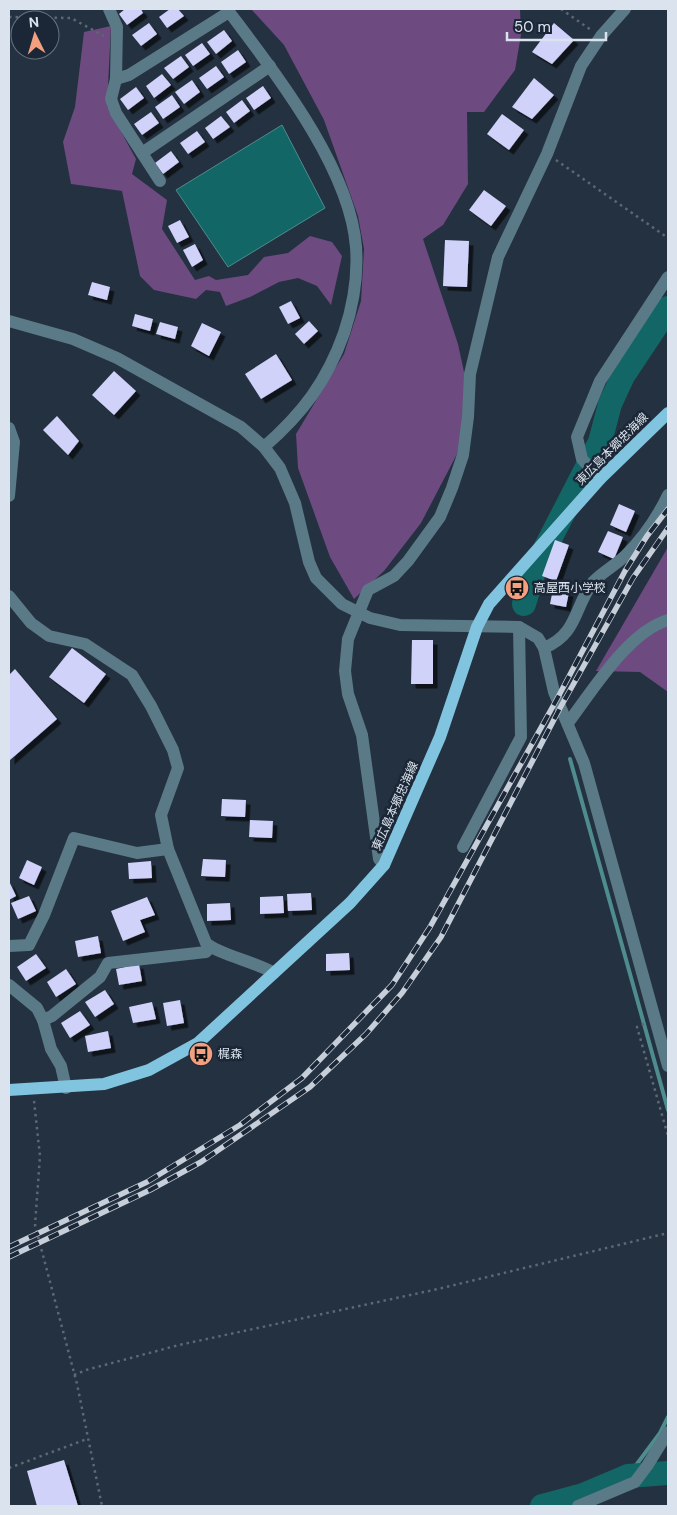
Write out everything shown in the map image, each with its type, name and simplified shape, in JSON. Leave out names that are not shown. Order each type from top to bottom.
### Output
[{"type":"main road","name":"東広島本郷忠海線","points":[[9,1090],[66,1088],[104,1084],[149,1070],[173,1057],[198,1043],[350,903],[384,865],[440,737],[477,626],[489,604],[600,480],[668,413]]},
{"type":"street","points":[[109,9],[117,27],[116,79],[111,99],[116,113],[160,181]]},
{"type":"street","points":[[384,865],[379,859],[362,735],[348,694],[345,671],[348,639],[357,612],[368,590],[394,576],[408,561],[440,517],[463,456],[468,417],[470,374],[498,257],[547,154],[581,66],[601,36],[625,9]]},
{"type":"street","points":[[116,79],[129,75],[228,10],[270,66],[331,164],[349,216],[356,245],[356,268],[349,318],[336,354],[324,379],[300,412],[264,446]]},
{"type":"street","points":[[142,152],[270,66]]},
{"type":"street","points":[[600,480],[582,459],[577,437],[600,381],[668,277]]},
{"type":"street","points":[[9,321],[73,339],[117,358],[241,427],[264,446],[280,468],[295,503],[309,562],[316,578],[342,604],[357,612],[400,625],[519,627],[538,638],[544,648],[554,692],[584,763],[668,1066]]},
{"type":"street","points":[[9,428],[14,442],[9,496]]},
{"type":"street","points":[[544,648],[556,643],[567,633],[594,582],[626,555],[662,508],[668,495]]},
{"type":"street","points":[[9,596],[30,623],[49,636],[85,644],[132,675],[173,750],[178,768],[161,815],[168,849],[196,921],[210,947],[260,964],[274,973]]},
{"type":"street","points":[[568,723],[628,647],[655,624],[668,620]]},
{"type":"street","points":[[463,847],[521,737],[519,627]]},
{"type":"street","points":[[9,946],[29,945],[44,915],[74,838],[137,853],[168,849]]},
{"type":"street","points":[[43,1020],[52,1016],[100,977],[108,962],[206,952],[210,947]]},
{"type":"street","points":[[9,985],[37,1008],[43,1020],[45,1034],[61,1066],[66,1088]]},
{"type":"street","points":[[584,1505],[634,1482],[647,1466],[668,1432]]},
{"type":"path","points":[[561,9],[601,36]]},
{"type":"path","points":[[9,17],[71,18],[116,43]]},
{"type":"path","points":[[547,154],[668,238]]},
{"type":"path","points":[[637,1026],[668,1136]]},
{"type":"path","points":[[33,1090],[40,1156],[35,1226],[39,1232],[77,1384],[102,1506]]},
{"type":"path","points":[[74,1375],[86,1370],[179,1345],[438,1289],[668,1233]]},
{"type":"path","points":[[9,1468],[87,1439]]},
{"type":"shaded area","points":[[251,9],[520,9],[521,35],[515,70],[484,112],[467,112],[468,184],[443,225],[423,239],[458,344],[469,395],[457,454],[421,523],[384,571],[354,599],[330,557],[298,468],[296,434],[344,354],[361,301],[364,249],[358,216],[324,120],[284,45]]},
{"type":"shaded area","points":[[111,26],[107,106],[136,159],[132,174],[167,200],[162,229],[195,280],[209,276],[216,280],[248,275],[264,257],[288,253],[310,236],[332,242],[342,256],[331,305],[317,286],[298,278],[279,282],[250,297],[226,306],[220,292],[206,290],[196,299],[154,290],[140,276],[122,191],[71,184],[63,142],[75,107],[84,32]]},
{"type":"shaded area","points":[[282,125],[325,208],[228,267],[176,190]]},
{"type":"shaded area","points":[[668,547],[668,692],[640,672],[596,671]]},
{"type":"building","points":[[125,9],[141,9],[143,13],[127,25],[119,14]]},
{"type":"building","points":[[170,9],[178,9],[184,16],[167,28],[159,17]]},
{"type":"building","points":[[149,23],[157,34],[141,46],[132,35]]},
{"type":"building","points":[[554,23],[574,40],[552,64],[532,52]]},
{"type":"building","points":[[224,30],[232,41],[216,54],[207,42]]},
{"type":"building","points":[[202,43],[210,54],[193,66],[185,55]]},
{"type":"building","points":[[238,50],[246,62],[229,74],[221,62]]},
{"type":"building","points":[[181,56],[189,67],[173,79],[164,68]]},
{"type":"building","points":[[216,66],[224,77],[207,89],[199,78]]},
{"type":"building","points":[[162,74],[171,85],[154,98],[146,86]]},
{"type":"building","points":[[534,78],[554,95],[532,119],[512,107]]},
{"type":"building","points":[[192,80],[200,92],[184,104],[175,92]]},
{"type":"building","points":[[263,86],[271,98],[254,110],[246,98]]},
{"type":"building","points":[[136,87],[144,98],[128,110],[120,99]]},
{"type":"building","points":[[172,95],[180,107],[163,119],[155,107]]},
{"type":"building","points":[[242,100],[250,111],[234,123],[226,112]]},
{"type":"building","points":[[151,112],[159,123],[142,135],[134,124]]},
{"type":"building","points":[[502,114],[524,130],[509,150],[487,134]]},
{"type":"building","points":[[221,116],[230,127],[213,139],[205,128]]},
{"type":"building","points":[[197,131],[205,142],[188,154],[180,143]]},
{"type":"building","points":[[171,151],[179,162],[163,174],[155,163]]},
{"type":"building","points":[[484,190],[506,206],[491,226],[469,210]]},
{"type":"building","points":[[180,220],[189,237],[177,243],[168,226]]},
{"type":"building","points":[[445,240],[469,241],[467,287],[443,286]]},
{"type":"building","points":[[195,244],[203,260],[192,267],[183,250]]},
{"type":"building","points":[[92,282],[110,287],[107,300],[88,295]]},
{"type":"building","points":[[291,301],[300,318],[288,324],[279,307]]},
{"type":"building","points":[[135,314],[153,319],[150,331],[132,326]]},
{"type":"building","points":[[309,321],[318,331],[304,344],[295,334]]},
{"type":"building","points":[[160,322],[178,327],[175,339],[156,334]]},
{"type":"building","points":[[202,323],[221,332],[209,356],[191,346]]},
{"type":"building","points":[[276,354],[292,380],[261,399],[245,374]]},
{"type":"building","points":[[114,371],[136,391],[114,415],[92,395]]},
{"type":"building","points":[[57,416],[79,441],[68,455],[43,430]]},
{"type":"building","points":[[619,504],[635,511],[626,532],[610,525]]},
{"type":"building","points":[[608,531],[623,537],[614,559],[598,552]]},
{"type":"building","points":[[555,540],[569,545],[556,581],[542,576]]},
{"type":"building","points":[[553,589],[569,592],[566,607],[550,604]]},
{"type":"building","points":[[412,640],[433,640],[433,684],[411,684]]},
{"type":"building","points":[[72,648],[106,674],[84,703],[49,677]]},
{"type":"building","points":[[15,669],[57,719],[10,760],[9,675]]},
{"type":"building","points":[[222,799],[246,800],[245,817],[221,816]]},
{"type":"building","points":[[250,820],[273,821],[272,838],[249,837]]},
{"type":"building","points":[[203,859],[226,860],[225,877],[201,876]]},
{"type":"building","points":[[27,860],[42,867],[34,885],[19,878]]},
{"type":"building","points":[[151,861],[152,878],[129,879],[128,863]]},
{"type":"building","points":[[9,881],[16,896],[9,900]]},
{"type":"building","points":[[311,893],[312,910],[288,911],[287,894]]},
{"type":"building","points":[[29,896],[36,911],[18,919],[11,903]]},
{"type":"building","points":[[283,896],[284,913],[260,914],[260,897]]},
{"type":"building","points":[[147,897],[155,915],[140,920],[145,932],[123,941],[111,911]]},
{"type":"building","points":[[230,903],[231,920],[207,921],[207,904]]},
{"type":"building","points":[[98,936],[101,953],[78,957],[75,941]]},
{"type":"building","points":[[349,953],[350,970],[326,971],[326,954]]},
{"type":"building","points":[[36,954],[46,968],[26,981],[17,967]]},
{"type":"building","points":[[139,964],[142,981],[119,985],[116,969]]},
{"type":"building","points":[[66,969],[76,984],[56,997],[47,982]]},
{"type":"building","points":[[105,990],[114,1004],[95,1017],[85,1002]]},
{"type":"building","points":[[180,1000],[184,1023],[167,1026],[163,1003]]},
{"type":"building","points":[[152,1002],[156,1019],[133,1023],[129,1007]]},
{"type":"building","points":[[80,1011],[90,1025],[70,1038],[61,1023]]},
{"type":"building","points":[[108,1031],[111,1048],[88,1052],[85,1036]]},
{"type":"building","points":[[64,1460],[78,1506],[37,1506],[27,1471]]},
{"type":"waterway","points":[[524,604],[535,568],[600,442],[610,404],[623,376],[668,308]]},
{"type":"waterway","points":[[570,759],[668,1110]]},
{"type":"waterway","points":[[628,1476],[660,1433],[668,1417]]},
{"type":"waterway","points":[[542,1506],[583,1495],[628,1476],[668,1473]]},
{"type":"railway","points":[[9,1247],[147,1182],[240,1125],[302,1078],[392,985],[430,927],[557,699],[625,571],[647,536],[668,509]]},
{"type":"railway","points":[[9,1257],[150,1190],[201,1162],[310,1087],[366,1034],[402,993],[441,937],[560,708],[633,578],[668,528]]},
{"type":"place","name":"高屋西小学校","points":[[517,588]]},
{"type":"place","name":"梶森","points":[[201,1054]]}]
